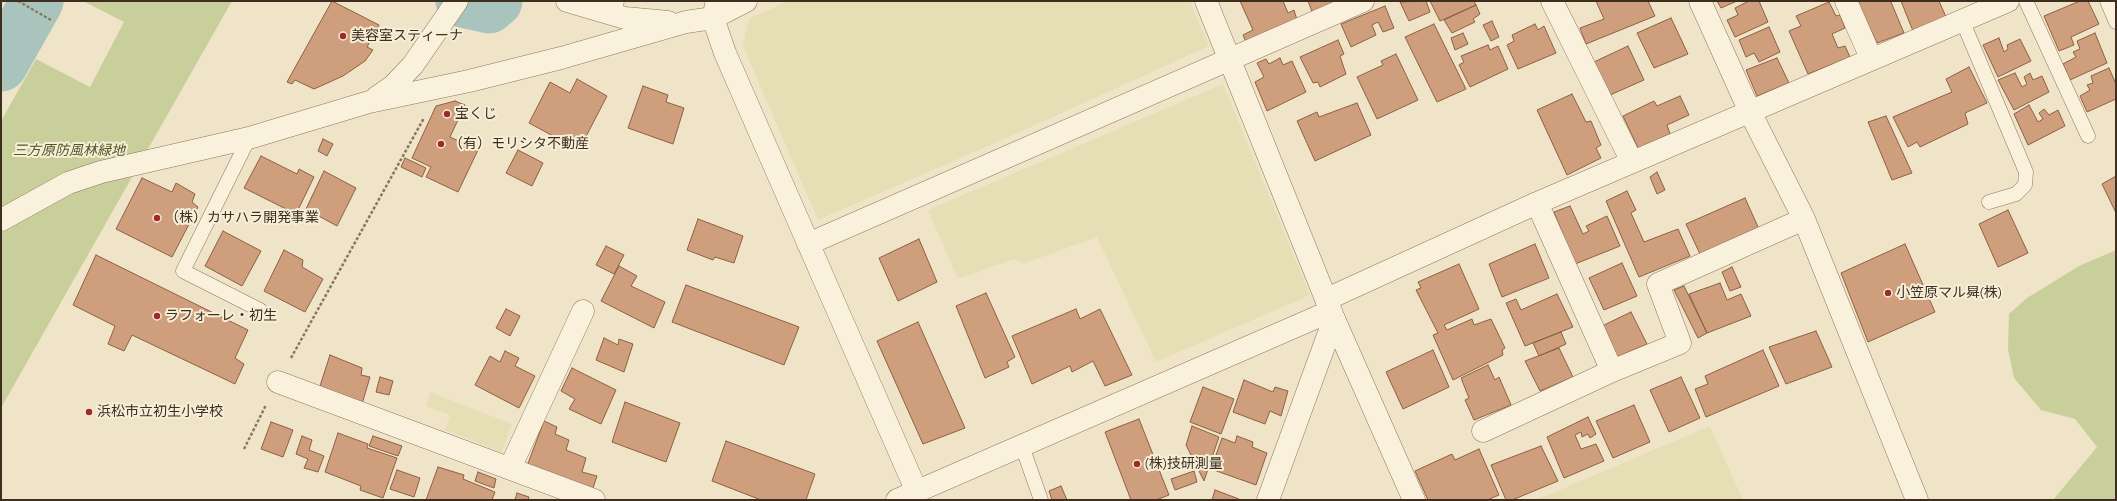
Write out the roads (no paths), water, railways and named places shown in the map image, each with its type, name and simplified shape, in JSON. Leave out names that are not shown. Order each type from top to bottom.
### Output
[{"type":"street","points":[[567,1],[616,8],[643,21],[686,22]]},
{"type":"street","points":[[1,220],[75,180],[101,172],[249,138],[369,102],[562,58],[686,22],[715,9],[746,1]]},
{"type":"street","points":[[1206,1],[1331,310],[1414,500]]},
{"type":"street","points":[[808,244],[1363,1]]},
{"type":"street","points":[[1552,1],[1632,162]]},
{"type":"street","points":[[1700,1],[1750,112],[1804,219],[1918,500]]},
{"type":"street","points":[[1846,1],[1871,58]]},
{"type":"street","points":[[897,500],[1331,310],[1537,203],[1750,112],[1871,58],[2008,1]]},
{"type":"street","points":[[369,102],[393,86],[403,77],[426,49],[454,8]]},
{"type":"street","points":[[715,9],[725,53],[917,492]]},
{"type":"street","points":[[1537,203],[1612,372]]},
{"type":"street","points":[[1483,431],[1612,372],[1680,343],[1658,284],[1804,219]]},
{"type":"street","points":[[1268,500],[1331,310]]},
{"type":"street","points":[[510,468],[583,311]]},
{"type":"street","points":[[278,382],[593,500]]},
{"type":"lane","points":[[2026,1],[2088,136]]},
{"type":"lane","points":[[2107,1],[2116,22]]},
{"type":"lane","points":[[1962,20],[2026,172],[2025,185],[2016,194],[1989,202]]},
{"type":"lane","points":[[249,138],[183,271],[260,310]]},
{"type":"lane","points":[[1022,446],[1041,500]]},
{"type":"waterway","points":[[1,65],[37,1]]},
{"type":"waterway","points":[[462,1],[489,7],[496,1]]},
{"type":"place","name":"美容室スティーナ","points":[[343,36]]},
{"type":"place","name":"宝くじ","points":[[447,114]]},
{"type":"place","name":"（有）モリシタ不動産","points":[[441,144]]},
{"type":"place","name":"（株）カサハラ開発事業","points":[[157,218]]},
{"type":"place","name":"小笠原マル曻(株)","points":[[1888,293]]},
{"type":"place","name":"ラフォーレ・初生","points":[[157,316]]},
{"type":"place","name":"浜松市立初生小学校","points":[[89,412]]},
{"type":"place","name":"(株)技研測量","points":[[1137,464]]},
{"type":"park label","name":"三方原防風林緑地","points":[[69,151]]}]
